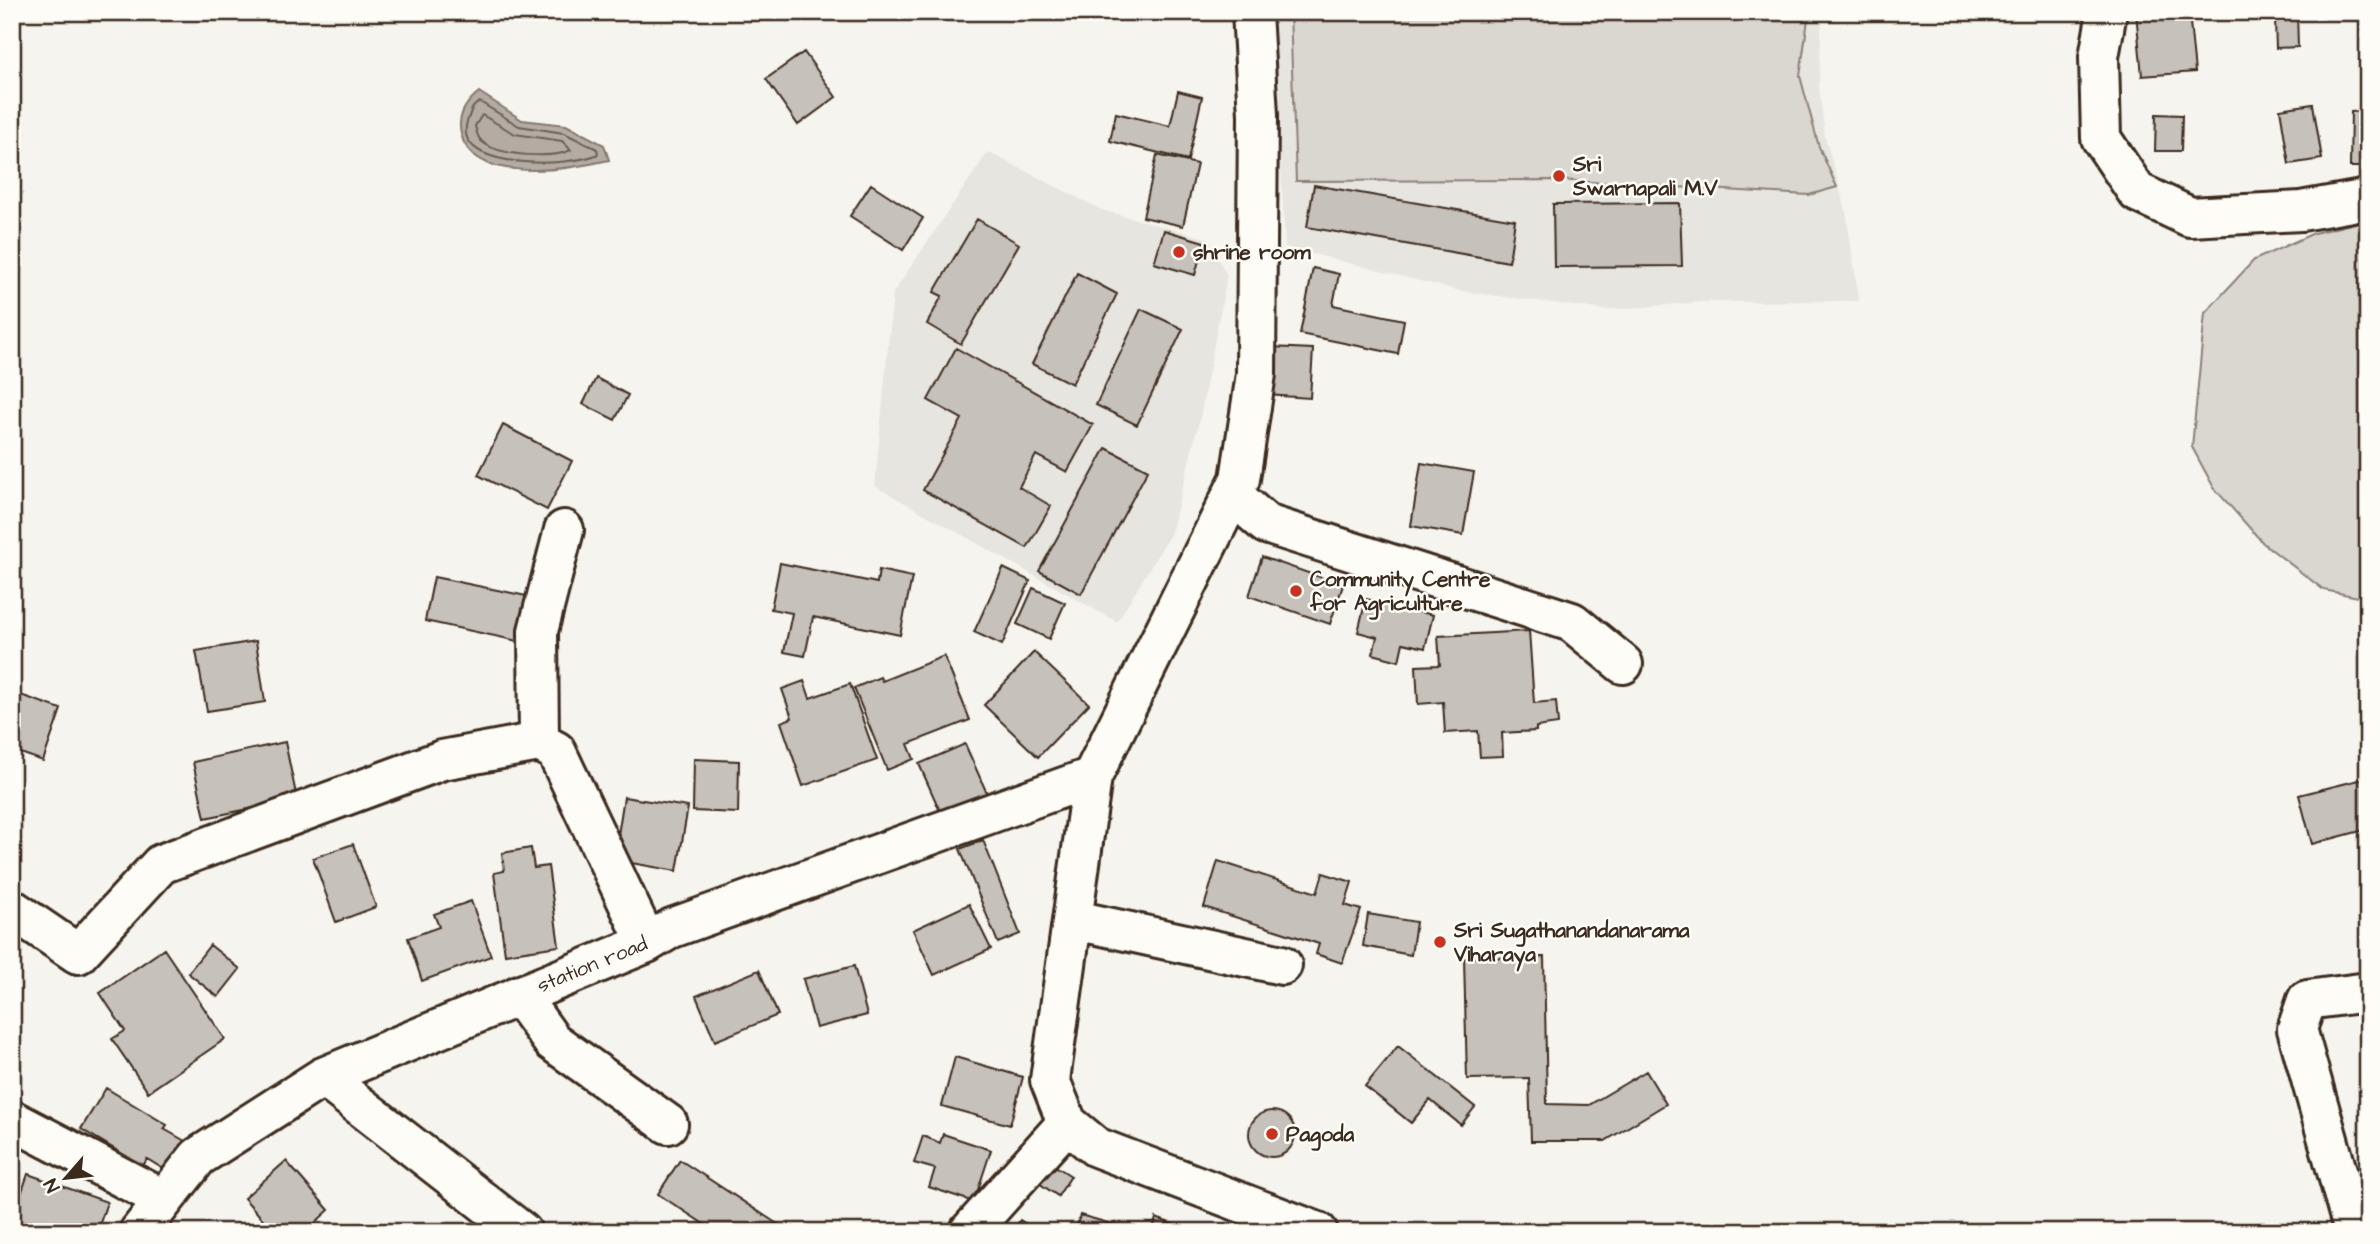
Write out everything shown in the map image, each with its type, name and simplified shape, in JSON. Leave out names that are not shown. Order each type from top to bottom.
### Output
[{"type":"street","points":[[1252,12],[1258,115],[1256,374],[1240,479],[1093,777],[1050,1080],[1067,1123],[1096,1147],[1318,1232]]},
{"type":"street","points":[[2107,12],[2099,57],[2101,138],[2137,192],[2190,217],[2301,211],[2368,199]]},
{"type":"street","points":[[1233,495],[1266,524],[1572,622],[1623,664]]},
{"type":"street","points":[[539,743],[538,631],[564,530]]},
{"type":"street","points":[[12,909],[78,954],[161,864],[442,760],[539,743],[556,751],[647,943]]},
{"type":"street","name":"station road","points":[[139,1232],[198,1157],[323,1077],[647,943],[672,928],[1093,777]]},
{"type":"street","points":[[1074,920],[1282,965]]},
{"type":"street","points":[[2354,1232],[2297,1028],[2307,1000],[2368,992]]},
{"type":"street","points":[[519,995],[552,1041],[668,1124]]},
{"type":"street","points":[[323,1077],[522,1232]]},
{"type":"street","points":[[12,1120],[163,1199]]},
{"type":"street","points":[[969,1232],[1067,1123]]},
{"type":"shaded area","name":"Sri Swarnapali M.V","points":[[1273,12],[1822,12],[1819,86],[1825,137],[1846,211],[1859,301],[1702,302],[1605,310],[1460,291],[1285,247]]},
{"type":"shaded area","points":[[1290,12],[1809,12],[1800,76],[1819,147],[1837,187],[1809,195],[1558,180],[1296,181]]},
{"type":"shaded area","points":[[988,152],[1102,210],[1209,239],[1227,276],[1200,418],[1171,533],[1117,622],[875,486],[893,293]]},
{"type":"shaded area","points":[[2368,220],[2368,599],[2324,590],[2263,543],[2214,488],[2192,447],[2205,313],[2254,260],[2314,233]]},
{"type":"water","points":[[479,92],[522,120],[566,125],[604,145],[609,160],[572,167],[525,170],[484,161],[469,150],[460,128],[463,111]]},
{"type":"building","points":[[2136,12],[2189,12],[2195,72],[2142,76]]},
{"type":"building","points":[[2262,12],[2297,12],[2298,47],[2276,48],[2275,20],[2263,21]]},
{"type":"building","points":[[804,52],[836,97],[798,125],[766,79]]},
{"type":"building","points":[[1178,91],[1202,97],[1188,160],[1110,141],[1116,113],[1170,126]]},
{"type":"building","points":[[2313,104],[2322,159],[2289,164],[2280,109]]},
{"type":"building","points":[[2368,111],[2368,167],[2350,167],[2351,112]]},
{"type":"building","points":[[2156,114],[2182,115],[2181,151],[2155,151]]},
{"type":"building","points":[[1157,155],[1197,164],[1183,226],[1143,217]]},
{"type":"building","points":[[871,184],[923,218],[903,250],[850,216]]},
{"type":"building","points":[[1314,185],[1515,220],[1509,262],[1307,227]]},
{"type":"building","points":[[1680,203],[1682,266],[1554,267],[1553,204]]},
{"type":"building","points":[[977,219],[1019,244],[961,344],[927,324],[942,296],[934,292]]},
{"type":"building","name":"shrine room","points":[[1164,230],[1204,242],[1195,275],[1154,263]]},
{"type":"building","points":[[1313,268],[1339,274],[1333,305],[1404,320],[1398,354],[1300,334]]},
{"type":"building","points":[[1077,273],[1117,294],[1072,384],[1032,364]]},
{"type":"building","points":[[1141,309],[1183,329],[1137,425],[1096,405]]},
{"type":"building","points":[[1270,347],[1313,349],[1310,398],[1267,395]]},
{"type":"building","points":[[956,348],[1093,425],[1067,472],[1036,455],[1019,487],[1051,506],[1027,548],[923,490],[962,419],[928,400]]},
{"type":"building","points":[[596,378],[628,395],[615,420],[583,404]]},
{"type":"building","points":[[503,425],[572,461],[547,510],[478,475]]},
{"type":"building","points":[[1106,448],[1148,470],[1081,594],[1039,571]]},
{"type":"building","points":[[1421,463],[1474,472],[1463,535],[1411,526]]},
{"type":"building","name":"Community Centre for Agriculture","points":[[1262,557],[1343,585],[1330,624],[1249,596]]},
{"type":"building","points":[[780,563],[877,583],[879,570],[912,577],[900,635],[813,617],[805,656],[784,652],[792,613],[771,609]]},
{"type":"building","points":[[1003,568],[1030,581],[1002,645],[974,632]]},
{"type":"building","points":[[434,577],[536,598],[527,643],[425,621]]},
{"type":"building","points":[[1033,588],[1065,603],[1049,639],[1017,624]]},
{"type":"building","points":[[1366,599],[1433,615],[1425,648],[1403,643],[1399,661],[1373,654],[1377,637],[1358,632]]},
{"type":"building","points":[[1529,631],[1534,703],[1556,701],[1558,724],[1536,727],[1536,731],[1502,733],[1503,756],[1480,757],[1478,731],[1445,733],[1443,702],[1418,704],[1416,666],[1440,665],[1438,636]]},
{"type":"building","points":[[256,641],[265,702],[207,711],[196,651]]},
{"type":"building","points":[[1034,652],[1089,704],[1038,757],[984,705]]},
{"type":"building","points":[[944,656],[970,720],[908,744],[914,759],[887,770],[854,688],[880,677],[882,681]]},
{"type":"building","points":[[804,681],[810,698],[850,684],[877,760],[803,786],[781,722],[792,718],[782,689]]},
{"type":"building","points":[[12,692],[61,709],[43,761],[12,750]]},
{"type":"building","points":[[285,742],[297,799],[205,818],[193,762]]},
{"type":"building","points":[[965,744],[990,800],[944,820],[919,764]]},
{"type":"building","points":[[694,759],[739,761],[738,813],[693,811]]},
{"type":"building","points":[[2363,779],[2368,797],[2368,829],[2312,844],[2299,795]]},
{"type":"building","points":[[624,797],[688,807],[677,871],[614,860]]},
{"type":"building","points":[[983,840],[1020,934],[998,943],[960,849]]},
{"type":"building","points":[[353,844],[376,907],[336,922],[313,858]]},
{"type":"building","points":[[531,848],[534,868],[548,866],[559,946],[505,954],[494,873],[504,871],[502,853]]},
{"type":"building","points":[[1218,861],[1317,893],[1323,873],[1352,882],[1345,905],[1361,910],[1342,963],[1316,954],[1319,944],[1204,907]]},
{"type":"building","points":[[471,901],[491,956],[422,981],[408,938],[439,927],[434,914]]},
{"type":"building","points":[[969,904],[991,949],[934,975],[913,930]]},
{"type":"building","points":[[1368,914],[1416,922],[1411,955],[1363,946]]},
{"type":"building","points":[[210,945],[240,969],[218,997],[188,973]]},
{"type":"building","points":[[164,949],[225,1039],[148,1092],[112,1039],[125,1031],[100,993]]},
{"type":"building","points":[[1544,957],[1547,1104],[1589,1105],[1646,1071],[1666,1104],[1605,1141],[1531,1141],[1529,1078],[1467,1079],[1464,958]]},
{"type":"building","points":[[854,966],[867,1015],[816,1028],[803,979]]},
{"type":"building","points":[[759,970],[778,1015],[715,1041],[696,996]]},
{"type":"building","points":[[1398,1046],[1475,1107],[1461,1125],[1430,1100],[1411,1123],[1365,1086]]},
{"type":"building","points":[[955,1057],[1023,1077],[1010,1125],[942,1106]]},
{"type":"building","points":[[106,1088],[167,1125],[164,1129],[192,1145],[173,1175],[147,1159],[143,1166],[81,1129]]},
{"type":"building","name":"Pagoda","points":[[1272,1111],[1288,1118],[1295,1134],[1288,1150],[1272,1157],[1256,1150],[1249,1134],[1256,1118]]},
{"type":"building","points":[[943,1134],[991,1150],[974,1202],[929,1187],[935,1169],[914,1163],[923,1136],[940,1143]]},
{"type":"building","points":[[680,1160],[782,1227],[779,1232],[716,1232],[658,1194]]},
{"type":"building","points":[[1046,1160],[1071,1176],[1058,1196],[1033,1179]]},
{"type":"building","points":[[286,1161],[329,1210],[305,1232],[274,1232],[244,1198]]},
{"type":"building","points":[[28,1174],[107,1202],[97,1232],[45,1232],[12,1220]]},
{"type":"building","points":[[1080,1215],[1140,1232],[1075,1232]]},
{"type":"building","points":[[1156,1218],[1194,1232],[1152,1232]]},
{"type":"building","points":[[1020,1220],[1039,1232],[1012,1232]]},
{"type":"place","name":"Sri Swarnapali M.V","points":[[1559,176]]},
{"type":"place","name":"shrine room","points":[[1179,252]]},
{"type":"place","name":"Community Centre for Agriculture","points":[[1296,591]]},
{"type":"place","name":"Sri Sugathanandanarama Viharaya","points":[[1440,942]]},
{"type":"place","name":"Pagoda","points":[[1272,1134]]}]
